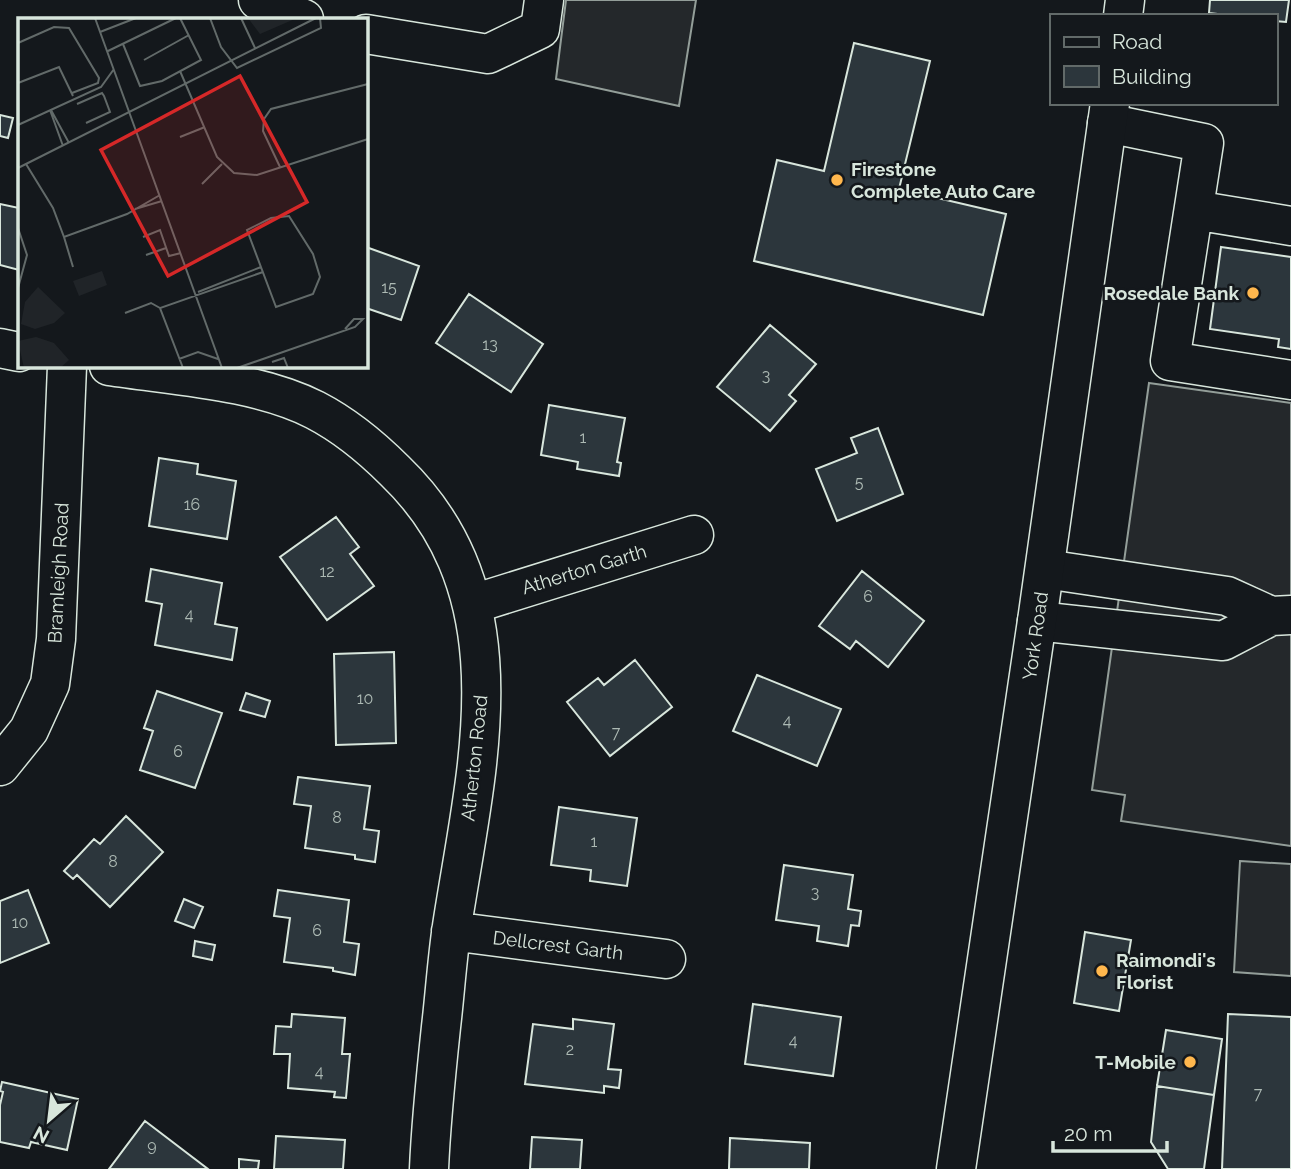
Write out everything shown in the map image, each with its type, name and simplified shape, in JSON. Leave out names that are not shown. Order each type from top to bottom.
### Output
[{"type":"street","points":[[258,0],[302,18]]},
{"type":"street","points":[[368,34],[488,54],[540,29],[544,0]]},
{"type":"street","points":[[1108,113],[1204,143],[1170,361],[1291,380]]},
{"type":"street","name":"York Road","points":[[956,1169],[1045,569],[1108,113]]},
{"type":"street","points":[[1194,210],[1291,226]]},
{"type":"street","points":[[0,348],[18,352]]},
{"type":"street","name":"Bramleigh Road","points":[[0,766],[29,730],[50,684],[56,639],[67,368]]},
{"type":"street","name":"Atherton Road","points":[[122,368],[262,390],[316,410],[373,449],[419,494],[452,545],[473,604],[482,674],[480,745],[451,931],[429,1169]]},
{"type":"street","name":"Atherton Garth","points":[[473,604],[694,535]]},
{"type":"street","points":[[1045,569],[1227,596],[1281,616]]},
{"type":"street","points":[[1037,621],[1223,640],[1281,616]]},
{"type":"street","name":"Dellcrest Garth","points":[[451,931],[666,958]]},
{"type":"shaded area","points":[[566,0],[696,0],[679,106],[556,79]]},
{"type":"shaded area","points":[[1149,383],[1291,403],[1291,846],[1121,821],[1125,795],[1092,790]]},
{"type":"shaded area","points":[[1240,861],[1291,864],[1291,976],[1234,972]]},
{"type":"building","points":[[1210,0],[1289,0],[1286,22],[1277,21],[1277,14],[1209,13]]},
{"type":"building","name":"Firestone Complete Auto Care","points":[[854,43],[930,61],[899,189],[1006,214],[983,315],[754,261],[777,160],[824,171]]},
{"type":"building","points":[[0,115],[13,118],[8,138],[0,136]]},
{"type":"building","points":[[0,204],[18,208],[18,270],[0,265]]},
{"type":"building","name":"Rosedale Bank","points":[[1221,247],[1291,257],[1291,349],[1278,347],[1279,339],[1210,329]]},
{"type":"building","points":[[368,248],[419,266],[401,320],[368,309]]},
{"type":"building","points":[[469,294],[543,344],[511,392],[436,343]]},
{"type":"building","points":[[770,325],[816,364],[789,395],[796,401],[770,431],[717,387]]},
{"type":"building","points":[[549,405],[625,418],[617,462],[621,463],[619,476],[577,469],[578,462],[541,455]]},
{"type":"building","points":[[878,428],[903,494],[837,521],[816,469],[857,453],[851,438]]},
{"type":"building","points":[[159,458],[198,464],[197,474],[236,481],[227,539],[149,526]]},
{"type":"building","points":[[336,517],[359,547],[350,554],[374,586],[327,620],[280,557]]},
{"type":"building","points":[[151,569],[222,583],[215,624],[237,628],[232,660],[155,645],[162,604],[146,601]]},
{"type":"building","points":[[862,571],[924,621],[888,667],[856,641],[850,649],[819,626]]},
{"type":"building","points":[[394,652],[396,743],[336,745],[334,654]]},
{"type":"building","points":[[635,660],[672,707],[610,756],[567,702],[598,678],[604,685]]},
{"type":"building","points":[[757,675],[841,709],[817,766],[733,731]]},
{"type":"building","points":[[157,691],[222,713],[195,788],[140,770],[153,731],[144,728]]},
{"type":"building","points":[[246,693],[270,701],[265,717],[240,710]]},
{"type":"building","points":[[298,777],[370,786],[364,829],[379,831],[375,862],[355,859],[355,855],[305,848],[311,806],[294,804]]},
{"type":"building","points":[[559,807],[637,818],[627,886],[590,881],[591,870],[551,865]]},
{"type":"building","points":[[126,816],[163,852],[110,907],[77,875],[73,879],[64,871],[94,839],[100,844]]},
{"type":"building","points":[[784,865],[853,875],[848,909],[861,911],[859,926],[851,925],[848,946],[817,941],[819,926],[776,920]]},
{"type":"building","points":[[28,890],[49,943],[0,963],[0,901]]},
{"type":"building","points":[[278,890],[349,900],[344,942],[359,944],[355,975],[333,971],[333,968],[284,962],[290,918],[274,916]]},
{"type":"building","points":[[184,899],[203,907],[194,928],[175,921]]},
{"type":"building","name":"Raimondi's Florist","points":[[1085,932],[1131,940],[1119,1011],[1074,1003]]},
{"type":"building","points":[[195,941],[215,945],[212,960],[193,956]]},
{"type":"building","points":[[753,1004],[841,1017],[833,1076],[745,1064]]},
{"type":"building","points":[[292,1014],[345,1018],[342,1054],[350,1054],[346,1098],[334,1097],[335,1092],[288,1088],[290,1054],[274,1054],[276,1026],[291,1027]]},
{"type":"building","points":[[1228,1014],[1291,1017],[1291,1169],[1222,1169]]},
{"type":"building","points":[[573,1019],[614,1024],[608,1069],[621,1070],[619,1088],[604,1086],[604,1093],[525,1084],[533,1024],[573,1029]]},
{"type":"building","name":"T-Mobile","points":[[1166,1030],[1222,1039],[1214,1095],[1157,1086]]},
{"type":"building","points":[[2,1082],[78,1099],[67,1150],[31,1142],[29,1148],[0,1142]]},
{"type":"building","points":[[1157,1086],[1214,1095],[1204,1169],[1168,1169],[1151,1142]]},
{"type":"building","points":[[145,1121],[208,1169],[109,1169]]},
{"type":"building","points":[[276,1136],[345,1140],[343,1169],[274,1169]]},
{"type":"building","points":[[532,1137],[582,1140],[580,1169],[530,1169]]},
{"type":"building","points":[[730,1138],[810,1143],[809,1169],[729,1169]]},
{"type":"building","points":[[239,1159],[259,1161],[258,1169],[239,1169]]},
{"type":"place","name":"Firestone Complete Auto Care","points":[[837,180]]},
{"type":"place","name":"Rosedale Bank","points":[[1253,293]]},
{"type":"place","name":"Raimondi's Florist","points":[[1102,971]]},
{"type":"place","name":"T-Mobile","points":[[1190,1062]]}]
